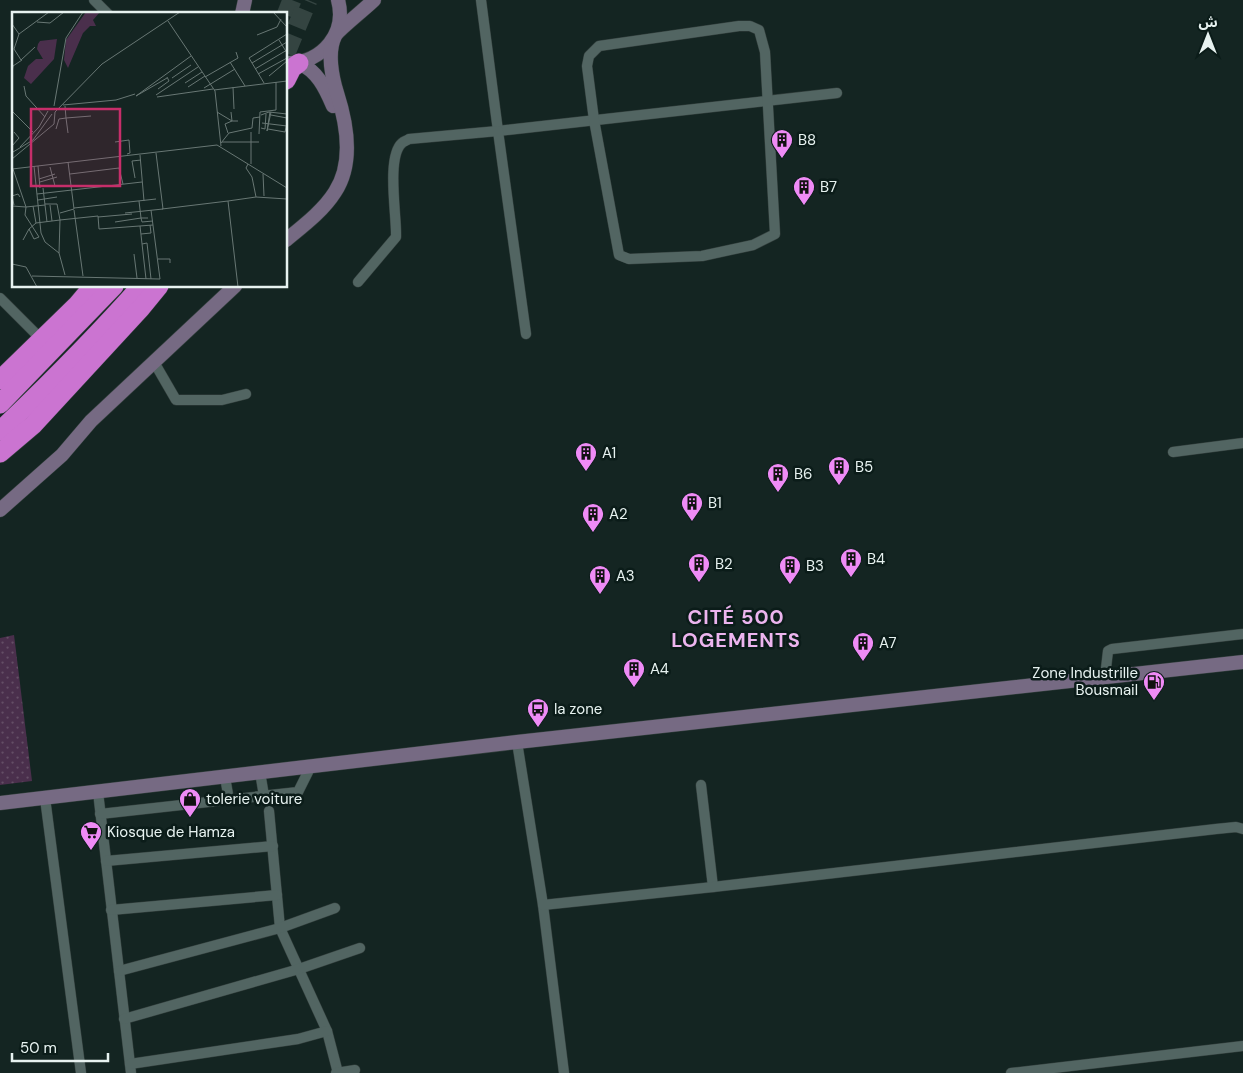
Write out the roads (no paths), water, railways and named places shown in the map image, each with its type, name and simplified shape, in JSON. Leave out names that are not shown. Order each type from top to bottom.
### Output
[{"type":"highway","points":[[288,76],[292,63]]},
{"type":"highway","points":[[0,380],[77,305],[91,288]]},
{"type":"highway","points":[[0,404],[112,288]]},
{"type":"highway","points":[[0,431],[108,324],[139,288]]},
{"type":"highway","points":[[0,453],[45,411],[157,288]]},
{"type":"main road","points":[[292,63],[310,59],[320,54],[335,36],[374,0]]},
{"type":"main road","points":[[288,238],[334,194],[340,183],[347,159],[342,111],[331,72],[331,59],[341,1]]},
{"type":"main road","points":[[292,63],[311,70],[322,82],[346,136]]},
{"type":"main road","points":[[0,510],[62,456],[91,422],[233,288]]},
{"type":"main road","points":[[0,803],[518,742],[1243,662]]},
{"type":"street","points":[[94,0],[106,12]]},
{"type":"street","points":[[481,0],[526,334]]},
{"type":"street","points":[[739,26],[750,26],[759,30],[765,52],[775,234],[753,245],[702,256],[629,259],[619,255],[594,120],[587,66],[589,56],[599,46],[739,26]]},
{"type":"street","points":[[358,282],[396,237],[392,186],[396,154],[401,143],[409,139],[498,131],[837,93]]},
{"type":"street","points":[[0,298],[42,340]]},
{"type":"street","points":[[154,362],[176,400],[222,400],[246,394]]},
{"type":"street","points":[[1173,452],[1243,443]]},
{"type":"street","points":[[1105,677],[1106,657],[1112,648],[1243,634]]},
{"type":"street","points":[[518,742],[543,905],[564,1073]]},
{"type":"street","points":[[100,814],[298,792],[311,766]]},
{"type":"street","points":[[260,772],[264,796]]},
{"type":"street","points":[[225,777],[229,800]]},
{"type":"street","points":[[701,785],[713,888]]},
{"type":"street","points":[[98,792],[130,1068],[298,1039],[327,1031]]},
{"type":"street","points":[[45,798],[82,1073]]},
{"type":"street","points":[[269,811],[280,928],[327,1031],[337,1073],[355,1070]]},
{"type":"street","points":[[543,905],[713,888],[1216,829],[1236,827],[1243,830]]},
{"type":"street","points":[[106,861],[273,846]]},
{"type":"street","points":[[111,910],[277,895]]},
{"type":"street","points":[[119,971],[280,928],[335,908]]},
{"type":"street","points":[[124,1020],[299,969],[360,948]]},
{"type":"street","points":[[1011,1073],[1243,1046]]},
{"type":"tunnel","points":[[287,12],[292,0]]},
{"type":"tunnel","points":[[288,48],[308,0]]},
{"type":"place","name":"B8","points":[[782,159]]},
{"type":"place","name":"B7","points":[[804,206]]},
{"type":"place","name":"A1","points":[[586,472]]},
{"type":"place","name":"B5","points":[[839,486]]},
{"type":"place","name":"B6","points":[[778,493]]},
{"type":"place","name":"B1","points":[[692,522]]},
{"type":"place","name":"A2","points":[[593,533]]},
{"type":"place","name":"B4","points":[[851,578]]},
{"type":"place","name":"B2","points":[[699,583]]},
{"type":"place","name":"B3","points":[[790,585]]},
{"type":"place","name":"A3","points":[[600,595]]},
{"type":"place","name":"A7","points":[[863,662]]},
{"type":"place","name":"A4","points":[[634,688]]},
{"type":"place","name":"Zone Industrille Bousmail","points":[[1154,701]]},
{"type":"place","name":"la zone","points":[[538,728]]},
{"type":"place","name":"tolerie voiture","points":[[190,818]]},
{"type":"place","name":"Kiosque de Hamza","points":[[91,851]]},
{"type":"district","name":"CITÉ 500 LOGEMENTS","points":[[736,628]]}]
